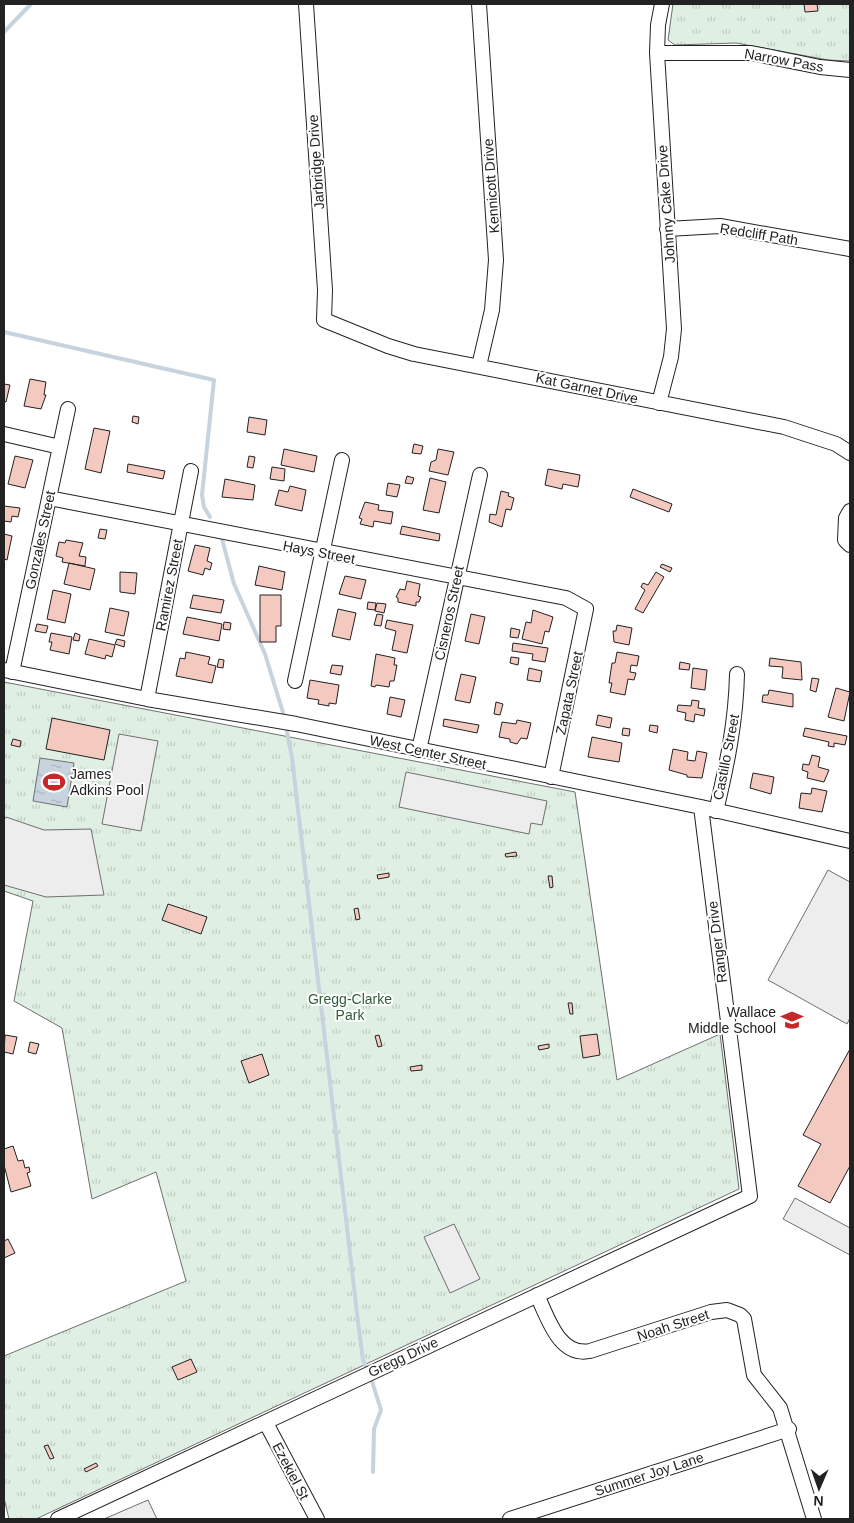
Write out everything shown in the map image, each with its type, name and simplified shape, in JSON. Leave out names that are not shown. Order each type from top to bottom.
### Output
[{"type":"street","name":"Jarbridge Drive","points":[[306,4],[324,290],[324,320]]},
{"type":"street","name":"Kennicott Drive","points":[[479,4],[496,260],[492,310],[479,366]]},
{"type":"street","name":"Johnny Cake Drive","points":[[659,403],[671,357],[674,329],[657,53],[658,25],[662,4]]},
{"type":"street","name":"Narrow Pass","points":[[657,53],[751,52],[820,67],[850,70]]},
{"type":"street","name":"Redcliff Path","points":[[667,229],[720,226],[850,250]]},
{"type":"street","name":"Kat Garnet Drive","points":[[324,320],[388,346],[414,354],[784,427],[820,438],[850,453]]},
{"type":"street","name":"Gonzales Street","points":[[8,671],[68,409]]},
{"type":"street","points":[[4,434],[60,447]]},
{"type":"street","points":[[294,681],[342,460]]},
{"type":"street","name":"Ramirez Street","points":[[147,699],[191,471]]},
{"type":"street","name":"Cisneros Street","points":[[420,750],[480,475]]},
{"type":"street","name":"Hays Street","points":[[49,498],[457,579],[566,598],[586,610]]},
{"type":"street","points":[[848,542],[846,518],[850,511]]},
{"type":"street","name":"Zapata Street","points":[[551,777],[586,610]]},
{"type":"street","name":"West Center Street","points":[[8,671],[147,699],[296,724],[701,807],[850,841]]},
{"type":"street","name":"Castillo Street","points":[[716,811],[731,746],[736,709],[737,674]]},
{"type":"street","name":"Ranger Drive","points":[[701,807],[750,1196]]},
{"type":"street","name":"Gregg Drive","points":[[58,1519],[750,1196]]},
{"type":"street","name":"Noah Street","points":[[537,1295],[563,1344],[577,1352],[590,1351],[711,1312],[727,1310],[740,1315],[747,1326],[754,1375],[780,1408],[814,1519]]},
{"type":"street","name":"Ezekiel St","points":[[266,1423],[317,1519]]},
{"type":"street","name":"Summer Joy Lane","points":[[510,1519],[788,1430]]},
{"type":"green space","points":[[673,4],[850,4],[850,61],[828,60],[736,43],[675,45],[668,40]]},
{"type":"green space","name":"Gregg-Clarke Park","points":[[4,682],[575,792],[617,1080],[720,1034],[739,1189],[36,1519],[9,1519],[4,1498],[4,1356],[186,1281],[156,1172],[92,1199],[62,1028],[14,1001],[33,901],[4,891]]},
{"type":"shaded area","points":[[119,734],[158,741],[141,831],[102,824]]},
{"type":"shaded area","points":[[406,772],[547,801],[542,825],[531,823],[529,834],[399,807]]},
{"type":"shaded area","points":[[6,817],[44,830],[91,829],[104,895],[46,897],[4,885],[4,820]]},
{"type":"shaded area","points":[[828,870],[850,882],[850,1018],[847,1024],[768,980]]},
{"type":"shaded area","points":[[795,1198],[850,1228],[850,1255],[783,1219]]},
{"type":"shaded area","points":[[454,1224],[480,1279],[450,1293],[424,1237]]},
{"type":"shaded area","points":[[148,1500],[157,1519],[104,1519]]},
{"type":"water","name":"James Adkins Pool","points":[[40,758],[74,763],[67,807],[33,801]]},
{"type":"building","points":[[804,4],[817,4],[818,11],[805,12]]},
{"type":"building","points":[[30,379],[46,382],[44,395],[46,395],[41,409],[24,406]]},
{"type":"building","points":[[4,384],[10,385],[6,402],[4,401]]},
{"type":"building","points":[[133,416],[139,417],[138,424],[132,422]]},
{"type":"building","points":[[249,417],[267,420],[265,435],[247,432]]},
{"type":"building","points":[[94,428],[110,431],[101,473],[85,469]]},
{"type":"building","points":[[414,444],[423,446],[421,454],[412,453]]},
{"type":"building","points":[[284,449],[317,456],[314,472],[281,465]]},
{"type":"building","points":[[438,449],[454,452],[448,475],[429,471],[431,462],[436,460]]},
{"type":"building","points":[[15,456],[33,460],[25,488],[8,484]]},
{"type":"building","points":[[249,456],[255,457],[253,468],[247,467]]},
{"type":"building","points":[[128,464],[165,471],[163,479],[127,472]]},
{"type":"building","points":[[272,467],[285,469],[284,481],[270,479]]},
{"type":"building","points":[[548,469],[580,475],[578,487],[563,484],[562,489],[545,485]]},
{"type":"building","points":[[407,476],[414,478],[412,484],[405,483]]},
{"type":"building","points":[[430,478],[446,482],[439,513],[423,510]]},
{"type":"building","points":[[225,479],[255,485],[253,500],[222,497]]},
{"type":"building","points":[[388,483],[400,485],[397,497],[386,495]]},
{"type":"building","points":[[290,486],[306,490],[302,511],[275,505],[279,490],[288,492]]},
{"type":"building","points":[[633,489],[672,504],[669,512],[630,497]]},
{"type":"building","points":[[501,491],[509,493],[508,496],[514,498],[511,510],[506,509],[502,527],[489,522],[490,514],[496,515]]},
{"type":"building","points":[[365,502],[379,505],[378,510],[393,512],[391,524],[374,521],[373,527],[360,524],[362,519],[359,518]]},
{"type":"building","points":[[4,506],[20,508],[18,517],[12,516],[11,522],[4,521]]},
{"type":"building","points":[[402,526],[440,534],[439,541],[400,534]]},
{"type":"building","points":[[100,529],[107,530],[105,539],[98,538]]},
{"type":"building","points":[[4,534],[12,536],[7,560],[4,559]]},
{"type":"building","points":[[66,540],[83,543],[79,556],[86,557],[85,566],[62,562],[63,558],[56,556],[59,542],[65,543]]},
{"type":"building","points":[[195,545],[210,548],[207,561],[212,563],[210,570],[205,568],[203,575],[188,571]]},
{"type":"building","points":[[69,563],[95,569],[90,590],[64,584]]},
{"type":"building","points":[[662,564],[672,568],[670,572],[660,567]]},
{"type":"building","points":[[259,566],[285,572],[282,590],[255,585]]},
{"type":"building","points":[[120,572],[137,573],[135,594],[120,592]]},
{"type":"building","points":[[656,572],[664,577],[643,613],[635,609],[645,590],[641,587],[643,583],[648,585]]},
{"type":"building","points":[[345,576],[366,580],[361,599],[339,594]]},
{"type":"building","points":[[407,581],[420,584],[418,596],[421,597],[419,602],[416,602],[416,606],[398,602],[396,597],[400,589],[405,590]]},
{"type":"building","points":[[53,590],[71,594],[65,623],[47,619]]},
{"type":"building","points":[[193,595],[224,600],[221,613],[190,608]]},
{"type":"building","points":[[260,595],[281,595],[281,626],[276,626],[276,642],[260,642]]},
{"type":"building","points":[[368,602],[376,603],[375,610],[367,609]]},
{"type":"building","points":[[377,603],[386,604],[384,613],[375,611]]},
{"type":"building","points":[[110,608],[129,612],[124,636],[105,632]]},
{"type":"building","points":[[338,609],[356,613],[350,640],[332,636]]},
{"type":"building","points":[[533,610],[553,617],[549,632],[545,631],[542,644],[522,639],[526,622],[531,623]]},
{"type":"building","points":[[377,614],[383,615],[381,626],[374,625]]},
{"type":"building","points":[[471,614],[485,617],[479,644],[465,641]]},
{"type":"building","points":[[187,617],[222,624],[219,641],[183,634]]},
{"type":"building","points":[[387,620],[413,625],[407,653],[392,650],[396,631],[385,628]]},
{"type":"building","points":[[224,622],[231,623],[230,630],[223,629]]},
{"type":"building","points":[[37,624],[48,626],[46,633],[35,631]]},
{"type":"building","points":[[617,625],[632,628],[629,645],[614,642],[613,631],[616,631]]},
{"type":"building","points":[[511,628],[520,630],[518,638],[510,637]]},
{"type":"building","points":[[51,633],[72,637],[69,654],[50,650],[52,642],[49,642]]},
{"type":"building","points":[[75,633],[80,635],[79,641],[73,640]]},
{"type":"building","points":[[89,639],[115,645],[112,657],[106,655],[105,659],[85,654]]},
{"type":"building","points":[[117,639],[125,641],[124,647],[115,644]]},
{"type":"building","points":[[513,643],[548,648],[545,662],[532,660],[533,654],[512,651]]},
{"type":"building","points":[[186,652],[210,657],[208,664],[216,666],[212,683],[176,676],[180,658],[185,659]]},
{"type":"building","points":[[617,652],[639,656],[637,666],[631,665],[630,672],[636,673],[634,680],[628,679],[625,695],[610,692],[612,683],[609,683],[612,663],[615,663]]},
{"type":"building","points":[[376,654],[395,658],[394,665],[397,665],[394,681],[390,681],[389,687],[371,686]]},
{"type":"building","points":[[511,657],[519,658],[518,665],[510,663]]},
{"type":"building","points":[[770,658],[801,662],[802,680],[782,678],[783,667],[769,666]]},
{"type":"building","points":[[219,659],[224,660],[223,668],[217,667]]},
{"type":"building","points":[[680,662],[690,664],[689,670],[679,669]]},
{"type":"building","points":[[332,665],[343,666],[341,675],[330,673]]},
{"type":"building","points":[[529,668],[542,671],[540,682],[527,680]]},
{"type":"building","points":[[693,668],[707,670],[705,690],[691,688]]},
{"type":"building","points":[[461,674],[476,677],[470,703],[455,700]]},
{"type":"building","points":[[812,678],[819,679],[816,692],[810,690]]},
{"type":"building","points":[[310,680],[339,685],[336,704],[329,703],[329,706],[318,704],[319,700],[307,698]]},
{"type":"building","points":[[836,688],[850,692],[844,721],[828,717]]},
{"type":"building","points":[[769,690],[793,694],[793,707],[762,702],[763,695],[768,695]]},
{"type":"building","points":[[390,697],[405,700],[401,717],[387,714]]},
{"type":"building","points":[[692,700],[699,701],[698,708],[705,709],[704,716],[695,714],[694,722],[685,720],[686,713],[677,711],[678,705],[691,706]]},
{"type":"building","points":[[496,702],[503,704],[500,715],[494,714]]},
{"type":"building","points":[[598,715],[612,718],[610,728],[596,725]]},
{"type":"building","points":[[52,718],[110,730],[104,760],[46,749]]},
{"type":"building","points":[[444,719],[479,725],[477,733],[443,726]]},
{"type":"building","points":[[517,720],[531,723],[527,739],[521,738],[517,744],[510,742],[510,739],[499,737],[502,722],[516,724]]},
{"type":"building","points":[[650,725],[658,726],[657,733],[649,731]]},
{"type":"building","points":[[623,728],[630,729],[629,736],[622,735]]},
{"type":"building","points":[[805,728],[847,736],[845,745],[834,743],[834,747],[828,746],[829,742],[803,736]]},
{"type":"building","points":[[592,737],[622,743],[619,762],[588,757]]},
{"type":"building","points":[[13,739],[21,741],[20,747],[11,745]]},
{"type":"building","points":[[673,749],[688,752],[687,760],[695,761],[697,751],[707,753],[702,778],[687,777],[687,775],[669,770]]},
{"type":"building","points":[[812,755],[820,757],[818,767],[829,770],[824,782],[807,778],[808,772],[802,770],[803,764],[809,765]]},
{"type":"building","points":[[753,773],[774,777],[771,794],[750,788]]},
{"type":"building","points":[[812,788],[827,791],[822,812],[799,808],[801,793],[811,794]]},
{"type":"building","points":[[516,852],[517,856],[506,857],[505,854]]},
{"type":"building","points":[[389,873],[389,877],[378,879],[377,875]]},
{"type":"building","points":[[548,876],[552,876],[553,887],[550,888]]},
{"type":"building","points":[[168,904],[207,917],[201,934],[162,920]]},
{"type":"building","points":[[358,908],[360,919],[356,920],[354,909]]},
{"type":"building","points":[[568,1003],[572,1003],[573,1014],[570,1014]]},
{"type":"building","points":[[597,1034],[600,1055],[583,1058],[580,1036]]},
{"type":"building","points":[[5,1035],[17,1037],[13,1054],[4,1052]]},
{"type":"building","points":[[379,1035],[382,1046],[378,1047],[375,1036]]},
{"type":"building","points":[[30,1042],[39,1044],[36,1054],[28,1052]]},
{"type":"building","points":[[549,1044],[549,1048],[539,1050],[538,1046]]},
{"type":"building","points":[[850,1049],[850,1166],[830,1203],[798,1186],[821,1144],[803,1135]]},
{"type":"building","points":[[262,1054],[269,1075],[249,1083],[241,1061]]},
{"type":"building","points":[[422,1065],[422,1070],[411,1071],[410,1067]]},
{"type":"building","points":[[13,1146],[18,1161],[23,1160],[25,1168],[29,1167],[30,1172],[27,1173],[31,1186],[11,1192],[4,1165],[4,1149]]},
{"type":"building","points":[[8,1239],[15,1253],[4,1258],[4,1241]]},
{"type":"building","points":[[191,1359],[197,1372],[178,1380],[172,1367]]},
{"type":"building","points":[[48,1445],[54,1458],[50,1459],[44,1446]]},
{"type":"building","points":[[96,1463],[98,1466],[86,1472],[84,1469]]},
{"type":"waterway","points":[[4,32],[31,4]]},
{"type":"waterway","points":[[4,332],[214,380],[202,495],[204,507],[210,517]]},
{"type":"waterway","points":[[222,539],[234,584],[265,654],[285,719]]},
{"type":"waterway","points":[[286,726],[292,758],[359,1330],[363,1360],[368,1371]]},
{"type":"waterway","points":[[371,1378],[381,1410],[374,1429],[373,1472]]},
{"type":"place","name":"James Adkins Pool","points":[[54,782]]},
{"type":"place","name":"Wallace Middle School","points":[[792,1020]]}]
